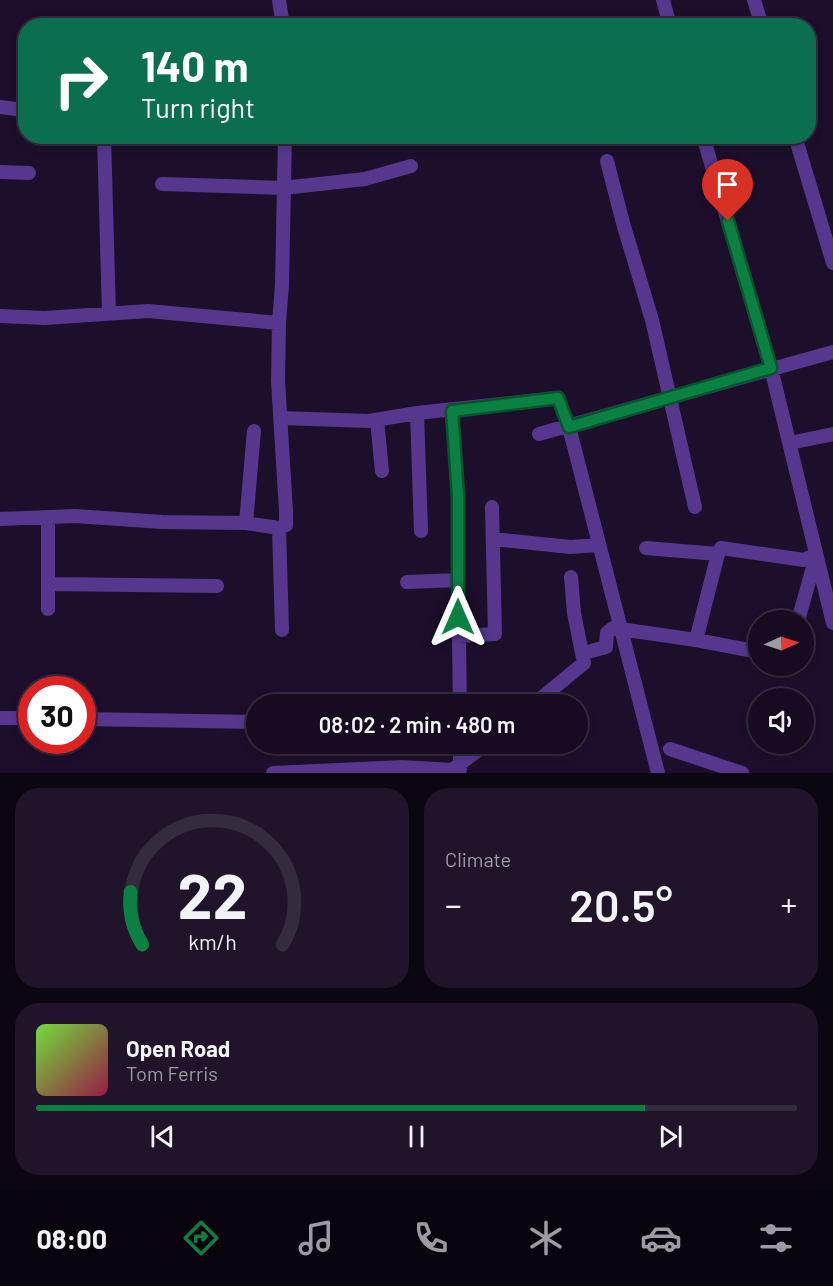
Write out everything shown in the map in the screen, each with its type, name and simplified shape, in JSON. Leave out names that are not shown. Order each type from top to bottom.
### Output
[{"type":"street","points":[[279,0],[282,18]]},
{"type":"street","points":[[663,0],[668,18]]},
{"type":"street","points":[[754,0],[760,18]]},
{"type":"street","points":[[0,107],[18,109]]},
{"type":"street","points":[[104,144],[109,314]]},
{"type":"street","points":[[0,519],[75,516],[162,522],[246,523],[279,528],[286,525],[278,381],[285,144]]},
{"type":"street","points":[[705,144],[771,368],[833,622]]},
{"type":"street","points":[[797,144],[833,263]]},
{"type":"street","points":[[607,161],[652,320],[695,507]]},
{"type":"street","points":[[162,184],[283,188],[365,179],[411,166]]},
{"type":"street","points":[[0,172],[28,173]]},
{"type":"street","points":[[0,316],[45,318],[148,311],[279,323]]},
{"type":"street","points":[[539,434],[833,352]]},
{"type":"street","points":[[281,418],[369,421],[417,413],[558,398],[569,427],[658,773]]},
{"type":"street","points":[[452,411],[458,496],[459,694]]},
{"type":"street","points":[[417,413],[421,531]]},
{"type":"street","points":[[377,420],[382,471]]},
{"type":"street","points":[[246,523],[254,431]]},
{"type":"street","points":[[790,443],[833,434]]},
{"type":"street","points":[[458,636],[495,634],[492,507]]},
{"type":"street","points":[[48,517],[48,609]]},
{"type":"street","points":[[279,528],[282,630]]},
{"type":"street","points":[[493,539],[570,548],[600,545]]},
{"type":"street","points":[[646,548],[718,554]]},
{"type":"street","points":[[696,640],[721,548],[804,561],[816,554]]},
{"type":"street","points":[[801,610],[816,554]]},
{"type":"street","points":[[546,694],[584,663],[584,653],[574,613],[571,577]]},
{"type":"street","points":[[407,582],[458,580]]},
{"type":"street","points":[[49,584],[217,586]]},
{"type":"street","points":[[584,653],[606,647],[609,630],[620,628],[748,650]]},
{"type":"street","points":[[0,718],[18,718]]},
{"type":"street","points":[[96,719],[246,722]]},
{"type":"street","points":[[670,749],[742,773]]},
{"type":"street","points":[[273,773],[402,767],[452,770],[460,769],[476,754]]},
{"type":"route","points":[[458,617],[458,496],[452,411],[558,398],[569,427],[771,368],[728,221]]}]
